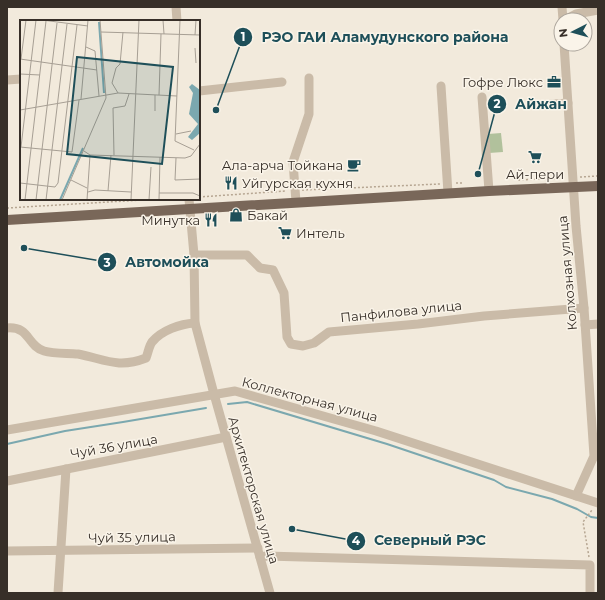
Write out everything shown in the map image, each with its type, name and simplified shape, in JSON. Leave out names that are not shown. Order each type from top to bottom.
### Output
[{"type":"main road","points":[[7,220],[190,204],[296,202],[448,188],[489,191],[598,186]]},
{"type":"street","points":[[176,7],[177,20]]},
{"type":"street","points":[[587,12],[598,10]]},
{"type":"street","name":"Колхозная улица","points":[[565,52],[573,188],[596,455],[576,496]]},
{"type":"street","points":[[296,202],[293,162],[309,114],[309,78]]},
{"type":"street","points":[[7,80],[20,79]]},
{"type":"street","points":[[200,91],[282,82]]},
{"type":"street","points":[[441,86],[448,188]]},
{"type":"street","points":[[482,97],[489,191]]},
{"type":"street","points":[[542,106],[568,103]]},
{"type":"street","name":"Архитекторская улица","points":[[190,204],[194,255],[195,322],[270,593]]},
{"type":"street","name":"Панфилова улица","points":[[194,255],[247,254],[260,268],[273,270],[284,293],[287,337],[291,344],[303,346],[314,343],[329,332],[484,316],[584,308]]},
{"type":"street","points":[[7,328],[22,330],[31,341],[43,351],[78,354],[109,362],[134,362],[146,358],[151,343],[161,333],[195,322]]},
{"type":"street","points":[[585,325],[598,324]]},
{"type":"street","name":"Коллекторная улица","points":[[7,430],[235,391],[368,428],[598,503]]},
{"type":"street","name":"Чуй 36 улица","points":[[7,481],[66,468],[189,446],[226,437]]},
{"type":"street","points":[[58,593],[66,468]]},
{"type":"street","name":"Чуй 35 улица","points":[[7,550],[259,553],[266,556],[590,565]]},
{"type":"street","points":[[590,565],[590,593]]},
{"type":"path","points":[[511,181],[598,176]]},
{"type":"path","points":[[200,197],[295,191],[448,188],[468,183]]},
{"type":"path","points":[[7,208],[142,200]]},
{"type":"path","points":[[590,565],[582,522],[598,503]]},
{"type":"green space","points":[[501,133],[503,152],[489,153],[488,134]]},
{"type":"waterway","points":[[228,404],[247,402],[387,444],[494,480],[506,487],[552,499],[577,509],[591,517],[598,518]]},
{"type":"waterway","points":[[7,444],[65,431],[206,408]]},
{"type":"place","name":"Гофре Люкс","points":[[554,82]]},
{"type":"place","name":"РЭО ГАИ Аламудунского района","points":[[216,110]]},
{"type":"place","name":"Ай-пери","points":[[535,157]]},
{"type":"place","name":"Ала-арча Тойкана","points":[[354,165]]},
{"type":"place","name":"Айжан","points":[[478,174]]},
{"type":"place","name":"Уйгурская кухня","points":[[231,183]]},
{"type":"place","name":"Бакай","points":[[236,215]]},
{"type":"place","name":"Минутка","points":[[211,220]]},
{"type":"place","name":"Интель","points":[[285,233]]},
{"type":"place","name":"Автомойка","points":[[24,248]]},
{"type":"place","name":"Северный РЭС","points":[[292,529]]}]
